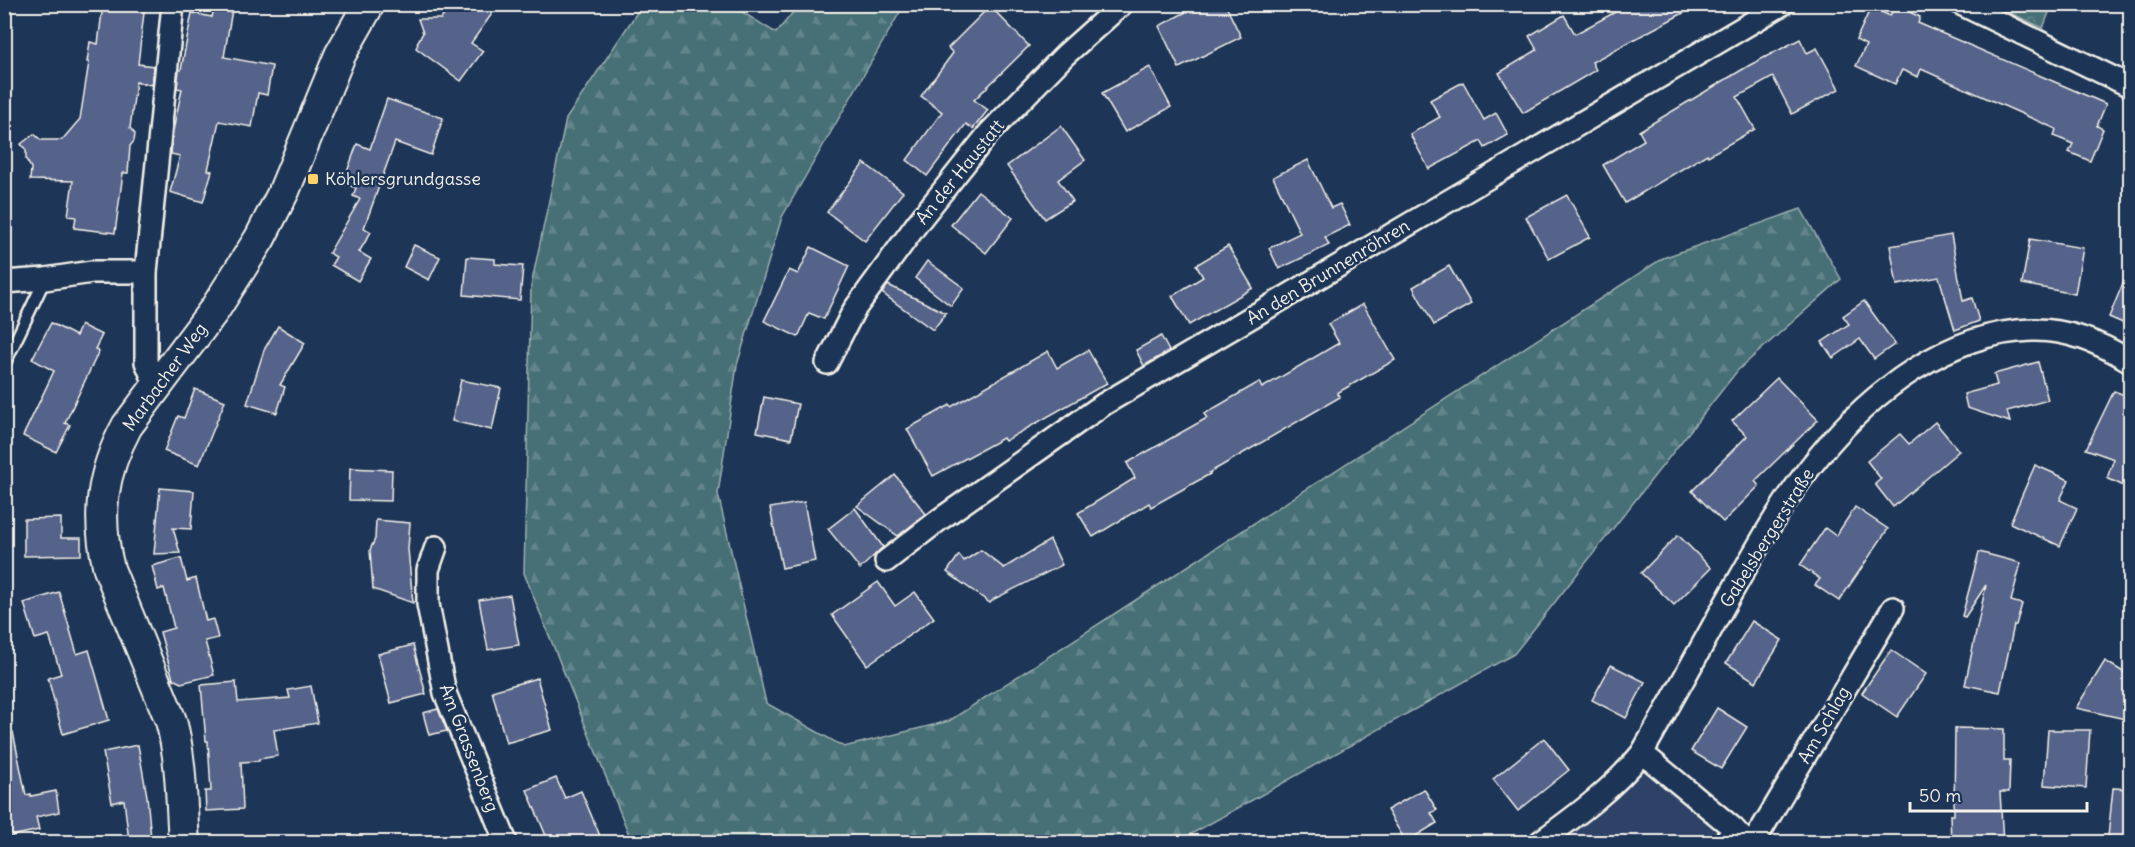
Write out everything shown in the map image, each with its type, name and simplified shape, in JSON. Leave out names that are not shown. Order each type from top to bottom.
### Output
[{"type":"main road","name":"Marbacher Weg","points":[[184,843],[181,768],[171,721],[109,569],[102,543],[100,514],[103,487],[112,458],[127,426],[215,309],[260,238],[284,191],[340,55],[369,4]]},
{"type":"street","points":[[156,386],[146,362],[146,272],[173,4]]},
{"type":"street","name":"An der Haustatt","points":[[827,363],[854,310],[919,221],[989,133],[1065,55],[1122,4]]},
{"type":"street","name":"An den Brunnenröhren","points":[[886,561],[939,520],[1104,404],[1783,4]]},
{"type":"street","points":[[1961,4],[2130,86]]},
{"type":"street","points":[[4,282],[92,272],[146,272]]},
{"type":"street","name":"Gabelsbergerstraße","points":[[1540,843],[1624,776],[1642,753],[1753,555],[1791,493],[1839,434],[1886,389],[1923,364],[1960,345],[2000,333],[2033,330],[2061,333],[2111,349],[2130,361]]},
{"type":"street","name":"Am Grassenberg","points":[[436,547],[428,570],[428,604],[445,693],[506,843]]},
{"type":"street","name":"Am Schlag","points":[[1754,843],[1893,608]]},
{"type":"street","points":[[1642,753],[1739,835]]},
{"type":"lane","points":[[4,365],[45,279]]},
{"type":"lane","points":[[1714,843],[1739,835]]},
{"type":"shaded area","points":[[1644,772],[1656,776],[1728,842],[1554,842],[1603,808],[1632,776]]},
{"type":"green space","points":[[642,5],[731,5],[776,33],[799,5],[904,5],[782,217],[737,365],[718,494],[766,703],[844,747],[949,721],[1663,258],[1801,209],[1841,279],[1738,370],[1514,654],[1177,842],[632,842],[524,573],[531,286],[566,119]]},
{"type":"green space","points":[[1993,5],[2052,5],[2043,28]]},
{"type":"building","points":[[103,4],[145,4],[138,64],[154,66],[152,85],[136,82],[130,128],[135,134],[130,146],[128,173],[123,173],[115,233],[74,228],[76,217],[68,216],[73,181],[30,180],[31,168],[26,159],[26,150],[21,144],[34,134],[41,140],[62,140],[80,119],[90,42],[98,44]]},
{"type":"building","points":[[215,4],[233,4],[224,57],[272,66],[267,95],[258,93],[252,127],[219,121],[208,170],[212,171],[203,202],[170,192],[180,156],[171,154],[173,131],[182,89],[177,88],[179,70],[181,70],[192,13],[212,17]]},
{"type":"building","points":[[452,4],[499,4],[471,43],[483,51],[461,81],[416,48],[423,33],[418,19],[441,19]]},
{"type":"building","points":[[1201,4],[1225,4],[1241,37],[1179,68],[1159,26]]},
{"type":"building","points":[[1630,4],[1700,4],[1592,62],[1596,70],[1523,113],[1499,73],[1537,50],[1529,36],[1564,15],[1575,34]]},
{"type":"building","points":[[1895,5],[1920,17],[1918,23],[2106,104],[2097,126],[2103,129],[2090,161],[2069,152],[2073,144],[2054,136],[2056,129],[1921,69],[1918,77],[1902,70],[1895,84],[1856,66],[1866,45],[1856,40],[1871,7],[1890,16]]},
{"type":"building","points":[[990,6],[1029,46],[974,100],[988,110],[973,129],[966,124],[927,176],[907,160],[942,112],[921,96],[953,53],[948,48]]},
{"type":"building","points":[[1800,39],[1807,53],[1817,48],[1839,89],[1792,114],[1773,77],[1737,97],[1755,129],[1708,156],[1707,154],[1625,203],[1603,165],[1644,140],[1639,131],[1750,65]]},
{"type":"building","points":[[1150,67],[1171,107],[1125,132],[1102,93]]},
{"type":"building","points":[[1463,82],[1484,120],[1496,113],[1508,135],[1485,148],[1481,141],[1429,169],[1410,134],[1440,117],[1430,100]]},
{"type":"building","points":[[387,99],[443,118],[431,155],[395,142],[364,228],[371,232],[359,252],[371,259],[358,281],[331,265],[336,257],[329,253],[360,199],[353,196],[356,188],[343,183],[357,144],[370,149]]},
{"type":"building","points":[[1061,126],[1085,160],[1058,180],[1073,201],[1045,219],[1007,166]]},
{"type":"building","points":[[1308,160],[1331,208],[1340,204],[1350,225],[1325,237],[1329,245],[1279,269],[1269,248],[1300,233],[1273,177]]},
{"type":"building","points":[[864,163],[903,192],[865,241],[827,212]]},
{"type":"building","points":[[978,191],[1013,218],[986,253],[951,225]]},
{"type":"building","points":[[1567,195],[1590,237],[1549,259],[1526,217]]},
{"type":"building","points":[[1951,235],[1963,301],[1972,298],[1979,321],[1955,330],[1939,277],[1897,285],[1890,246]]},
{"type":"building","points":[[2030,239],[2083,248],[2075,294],[2022,284]]},
{"type":"building","points":[[414,245],[440,257],[429,280],[404,267]]},
{"type":"building","points":[[1228,246],[1253,288],[1189,325],[1172,296],[1203,277],[1196,265]]},
{"type":"building","points":[[811,247],[849,266],[824,319],[809,313],[798,337],[764,321],[789,270],[798,274]]},
{"type":"building","points":[[467,257],[495,259],[495,264],[523,266],[520,300],[464,295]]},
{"type":"building","points":[[927,261],[964,288],[951,306],[915,278]]},
{"type":"building","points":[[1449,266],[1471,304],[1434,325],[1413,287]]},
{"type":"building","points":[[2130,266],[2130,326],[2109,317]]},
{"type":"building","points":[[888,285],[946,313],[933,330],[882,293]]},
{"type":"building","points":[[1864,301],[1895,344],[1874,359],[1860,339],[1833,358],[1822,342],[1849,324],[1843,316]]},
{"type":"building","points":[[1363,304],[1395,360],[1337,393],[1340,397],[1210,474],[1151,507],[1149,503],[1093,537],[1078,513],[1135,478],[1127,463],[1207,418],[1204,414],[1259,382],[1262,388],[1339,343],[1328,324]]},
{"type":"building","points":[[51,323],[76,336],[81,325],[102,335],[95,349],[99,351],[65,423],[70,425],[56,452],[23,436],[54,371],[32,359]]},
{"type":"building","points":[[278,326],[305,343],[280,385],[285,387],[277,413],[247,404],[264,350]]},
{"type":"building","points":[[1161,336],[1169,351],[1144,366],[1136,350]]},
{"type":"building","points":[[1088,350],[1107,383],[1005,441],[1003,438],[933,476],[907,429],[950,405],[951,407],[1048,351],[1057,368]]},
{"type":"building","points":[[2038,362],[2048,400],[2007,411],[2010,422],[1967,408],[1964,394],[1997,385],[1994,374]]},
{"type":"building","points":[[1777,378],[1818,420],[1755,481],[1759,486],[1723,522],[1692,491],[1747,436],[1732,421]]},
{"type":"building","points":[[461,380],[501,388],[492,430],[452,421]]},
{"type":"building","points":[[195,389],[225,401],[199,465],[164,451],[178,416],[184,418]]},
{"type":"building","points":[[2114,391],[2130,397],[2130,489],[2107,478],[2114,459],[2086,449]]},
{"type":"building","points":[[764,397],[798,404],[791,439],[757,432]]},
{"type":"building","points":[[1935,422],[1959,451],[1893,507],[1875,484],[1881,479],[1867,461],[1900,434],[1909,444]]},
{"type":"building","points":[[2035,465],[2069,480],[2060,500],[2077,508],[2060,546],[2010,523]]},
{"type":"building","points":[[350,468],[392,470],[391,501],[349,500]]},
{"type":"building","points":[[895,475],[926,514],[898,536],[857,506]]},
{"type":"building","points":[[160,488],[194,491],[191,529],[173,528],[180,553],[154,554]]},
{"type":"building","points":[[804,502],[815,561],[782,568],[770,508]]},
{"type":"building","points":[[1855,507],[1888,529],[1839,601],[1815,585],[1820,579],[1800,565],[1825,528],[1836,536]]},
{"type":"building","points":[[855,508],[883,547],[860,569],[828,529]]},
{"type":"building","points":[[61,518],[61,538],[81,538],[81,555],[24,556],[24,519]]},
{"type":"building","points":[[376,520],[410,523],[408,549],[413,603],[373,589],[370,550],[375,539]]},
{"type":"building","points":[[1678,535],[1711,568],[1674,605],[1641,573]]},
{"type":"building","points":[[1050,540],[1062,565],[990,603],[947,572],[959,555],[964,561],[981,550],[1004,568]]},
{"type":"building","points":[[1979,552],[2021,563],[2011,601],[2022,604],[2016,625],[2014,625],[2000,692],[1965,685],[1986,585],[1965,617],[1962,616]]},
{"type":"building","points":[[181,558],[187,581],[196,578],[206,621],[213,619],[218,638],[205,641],[214,675],[181,683],[173,679],[160,632],[174,628],[164,588],[158,590],[152,566]]},
{"type":"building","points":[[878,582],[895,606],[915,592],[934,618],[867,665],[832,615]]},
{"type":"building","points":[[59,592],[77,654],[89,650],[109,720],[63,734],[48,678],[61,674],[49,635],[35,639],[24,603]]},
{"type":"building","points":[[510,595],[519,645],[488,650],[479,600]]},
{"type":"building","points":[[1752,621],[1782,640],[1756,682],[1726,663]]},
{"type":"building","points":[[413,645],[426,694],[391,703],[378,654]]},
{"type":"building","points":[[1891,650],[1926,674],[1897,717],[1862,693]]},
{"type":"building","points":[[2105,661],[2130,676],[2130,720],[2076,708]]},
{"type":"building","points":[[1611,665],[1645,682],[1626,718],[1592,700]]},
{"type":"building","points":[[537,678],[552,730],[506,743],[492,691]]},
{"type":"building","points":[[236,682],[238,702],[290,698],[288,690],[311,686],[318,723],[274,730],[278,756],[259,759],[259,761],[241,762],[243,809],[206,811],[205,791],[211,791],[201,685]]},
{"type":"building","points":[[1717,708],[1747,727],[1721,769],[1691,751]]},
{"type":"building","points":[[438,709],[447,731],[429,735],[423,713]]},
{"type":"building","points":[[1955,728],[2004,729],[2004,760],[2010,760],[2009,792],[2000,792],[2003,843],[1951,843],[1950,815],[1954,815]]},
{"type":"building","points":[[2048,730],[2090,730],[2086,788],[2044,785]]},
{"type":"building","points":[[13,732],[26,795],[56,791],[59,812],[36,817],[39,830],[7,837],[4,825],[4,733]]},
{"type":"building","points":[[1544,738],[1569,770],[1518,811],[1493,779]]},
{"type":"building","points":[[138,745],[147,796],[151,838],[129,841],[124,800],[112,803],[103,752]]},
{"type":"building","points":[[556,778],[565,798],[581,791],[603,843],[549,843],[527,790]]},
{"type":"building","points":[[2113,788],[2130,789],[2130,839],[2108,837]]},
{"type":"building","points":[[1424,789],[1437,810],[1431,813],[1437,823],[1406,842],[1387,810]]},
{"type":"place","name":"Köhlersgrundgasse","points":[[313,179]]}]
